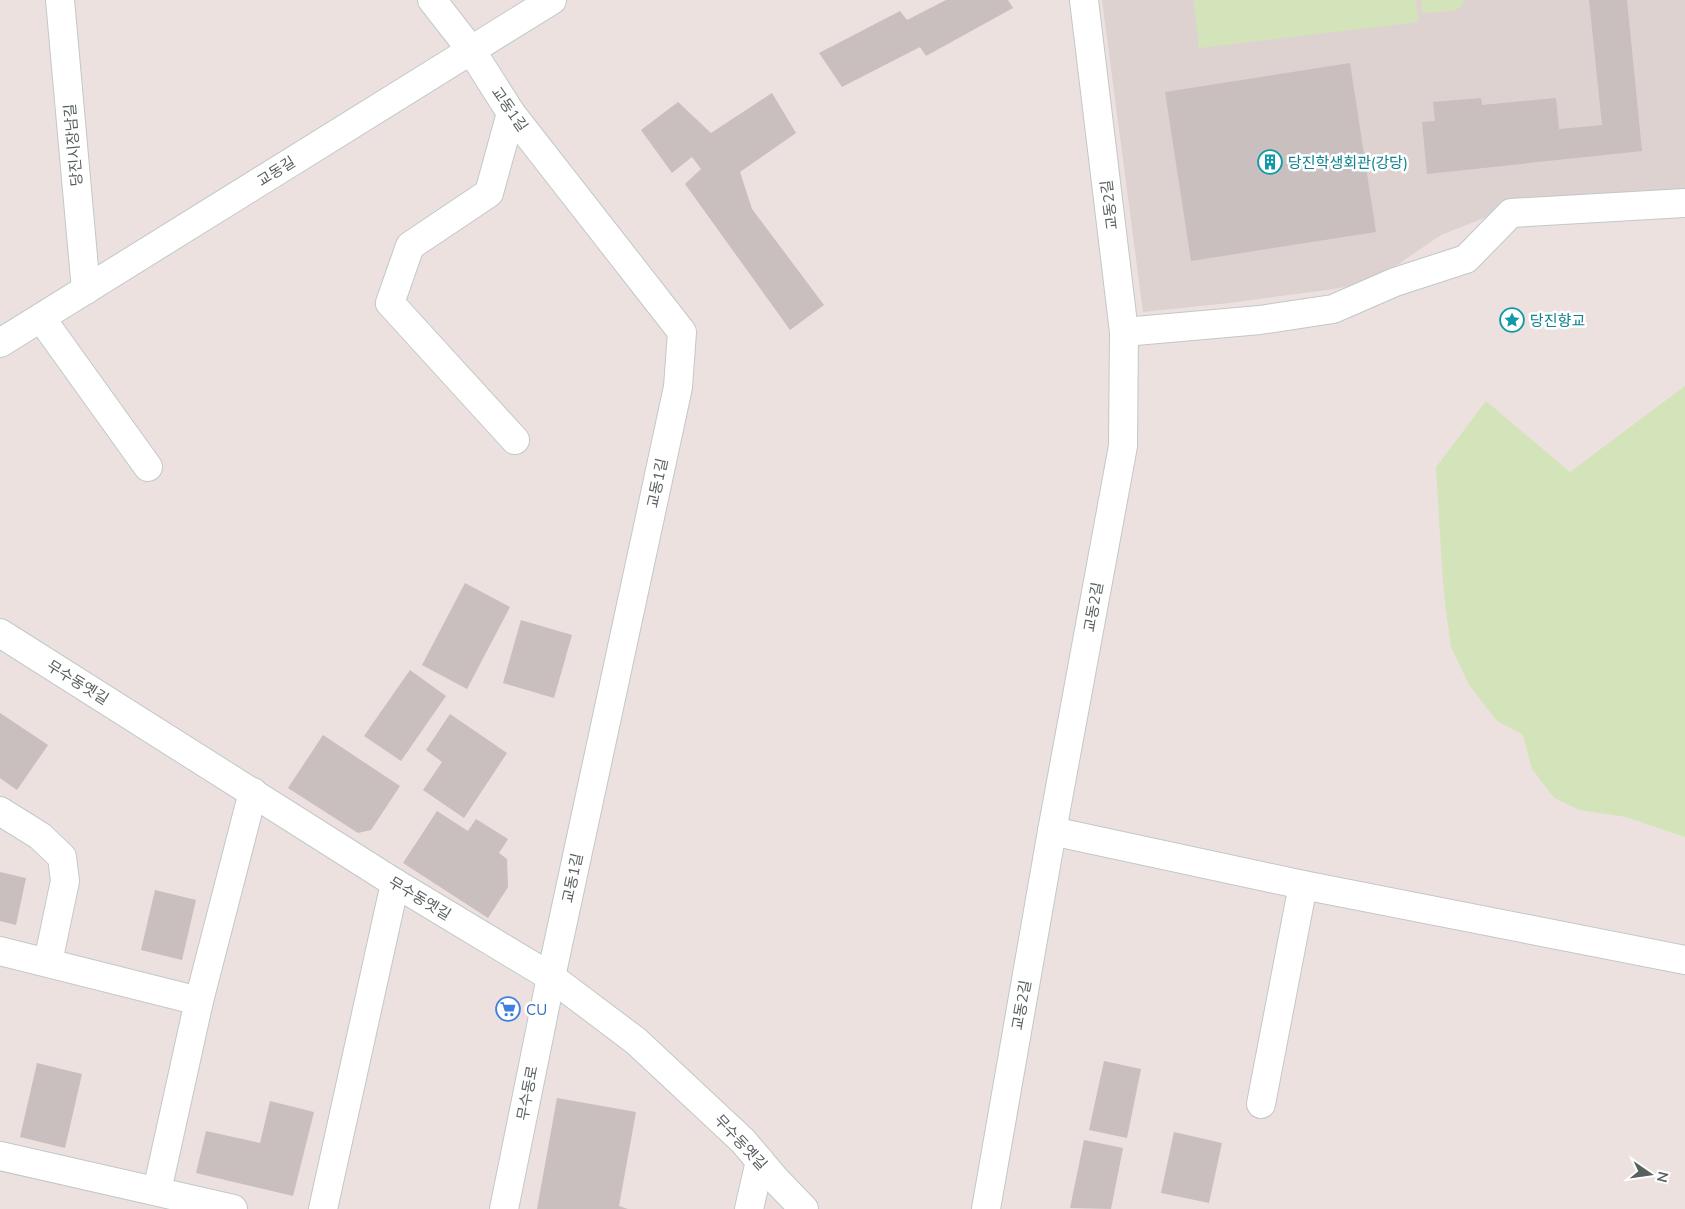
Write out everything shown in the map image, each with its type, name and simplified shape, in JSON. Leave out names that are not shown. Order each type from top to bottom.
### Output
[{"type":"street","name":"당진시장남길","points":[[60,0],[86,290]]},
{"type":"street","points":[[432,0],[471,50]]},
{"type":"street","name":"교동길","points":[[0,343],[552,0]]},
{"type":"street","name":"교동2길","points":[[986,1209],[1052,831],[1123,446],[1124,332],[1084,0]]},
{"type":"street","name":"교동1길","points":[[471,50],[511,113],[682,332],[678,387],[551,977]]},
{"type":"street","points":[[511,113],[489,193],[410,246],[390,303],[515,440]]},
{"type":"street","points":[[1124,332],[1260,320],[1333,309],[1395,282],[1466,259],[1511,213],[1685,203]]},
{"type":"street","points":[[41,318],[148,467]]},
{"type":"street","name":"무수동옛길","points":[[0,633],[395,883],[551,977],[636,1041],[743,1141],[804,1209]]},
{"type":"street","points":[[157,1191],[199,1000],[252,792]]},
{"type":"street","points":[[0,811],[40,836],[62,857],[65,881],[48,962]]},
{"type":"street","points":[[1052,831],[1303,885],[1685,960]]},
{"type":"street","points":[[322,1209],[395,883]]},
{"type":"street","points":[[1261,1104],[1303,885]]},
{"type":"street","points":[[0,951],[199,1000]]},
{"type":"street","name":"무수동로","points":[[504,1209],[551,977]]},
{"type":"street","points":[[0,1156],[233,1209]]},
{"type":"street","points":[[749,1209],[760,1162]]},
{"type":"shaded area","points":[[1102,0],[1685,0],[1685,191],[1512,207],[1441,235],[1387,272],[1357,285],[1229,303],[1143,312]]},
{"type":"green space","points":[[1194,0],[1416,0],[1418,22],[1199,48]]},
{"type":"green space","points":[[1421,0],[1464,0],[1462,6],[1453,11],[1422,13]]},
{"type":"green space","points":[[1685,386],[1685,837],[1626,817],[1580,810],[1554,798],[1532,769],[1523,735],[1497,721],[1469,685],[1451,647],[1442,570],[1436,467],[1486,401],[1570,472]]},
{"type":"building","points":[[946,0],[1008,0],[1013,8],[926,56],[920,47],[842,87],[819,53],[900,11],[907,20]]},
{"type":"building","points":[[1589,0],[1627,0],[1642,151],[1427,174],[1422,122],[1435,121],[1433,102],[1481,98],[1482,105],[1556,98],[1559,129],[1602,125]]},
{"type":"building","name":"당진학생회관(강당)","points":[[1350,63],[1376,232],[1191,261],[1165,92]]},
{"type":"building","points":[[772,93],[796,133],[740,172],[752,209],[824,305],[790,330],[685,184],[701,169],[692,157],[672,173],[641,130],[678,102],[711,133]]},
{"type":"building","points":[[465,583],[510,607],[467,689],[422,665]]},
{"type":"building","points":[[521,620],[572,635],[554,698],[503,683]]},
{"type":"building","points":[[410,670],[446,696],[401,761],[364,736]]},
{"type":"building","points":[[0,713],[48,745],[17,790],[0,778]]},
{"type":"building","points":[[450,714],[507,753],[464,818],[423,790],[442,762],[426,750]]},
{"type":"building","points":[[323,735],[400,786],[371,830],[358,833],[288,788]]},
{"type":"building","points":[[437,811],[468,831],[476,819],[508,839],[499,853],[507,859],[508,887],[488,918],[403,863]]},
{"type":"building","points":[[0,872],[26,878],[16,925],[0,921]]},
{"type":"building","points":[[155,890],[196,900],[182,960],[141,950]]},
{"type":"building","points":[[1104,1061],[1141,1069],[1127,1138],[1089,1130]]},
{"type":"building","points":[[37,1063],[82,1074],[65,1148],[20,1137]]},
{"type":"building","points":[[557,1098],[636,1112],[619,1206],[628,1209],[537,1209]]},
{"type":"building","points":[[270,1101],[314,1112],[293,1196],[196,1173],[206,1131],[260,1143]]},
{"type":"building","points":[[1174,1132],[1222,1143],[1209,1203],[1161,1193]]},
{"type":"building","points":[[1084,1140],[1123,1148],[1111,1209],[1070,1208]]},
{"type":"place","name":"당진학생회관(강당)","points":[[1270,162]]},
{"type":"place","name":"당진향교","points":[[1512,320]]},
{"type":"place","name":"CU","points":[[508,1009]]}]
